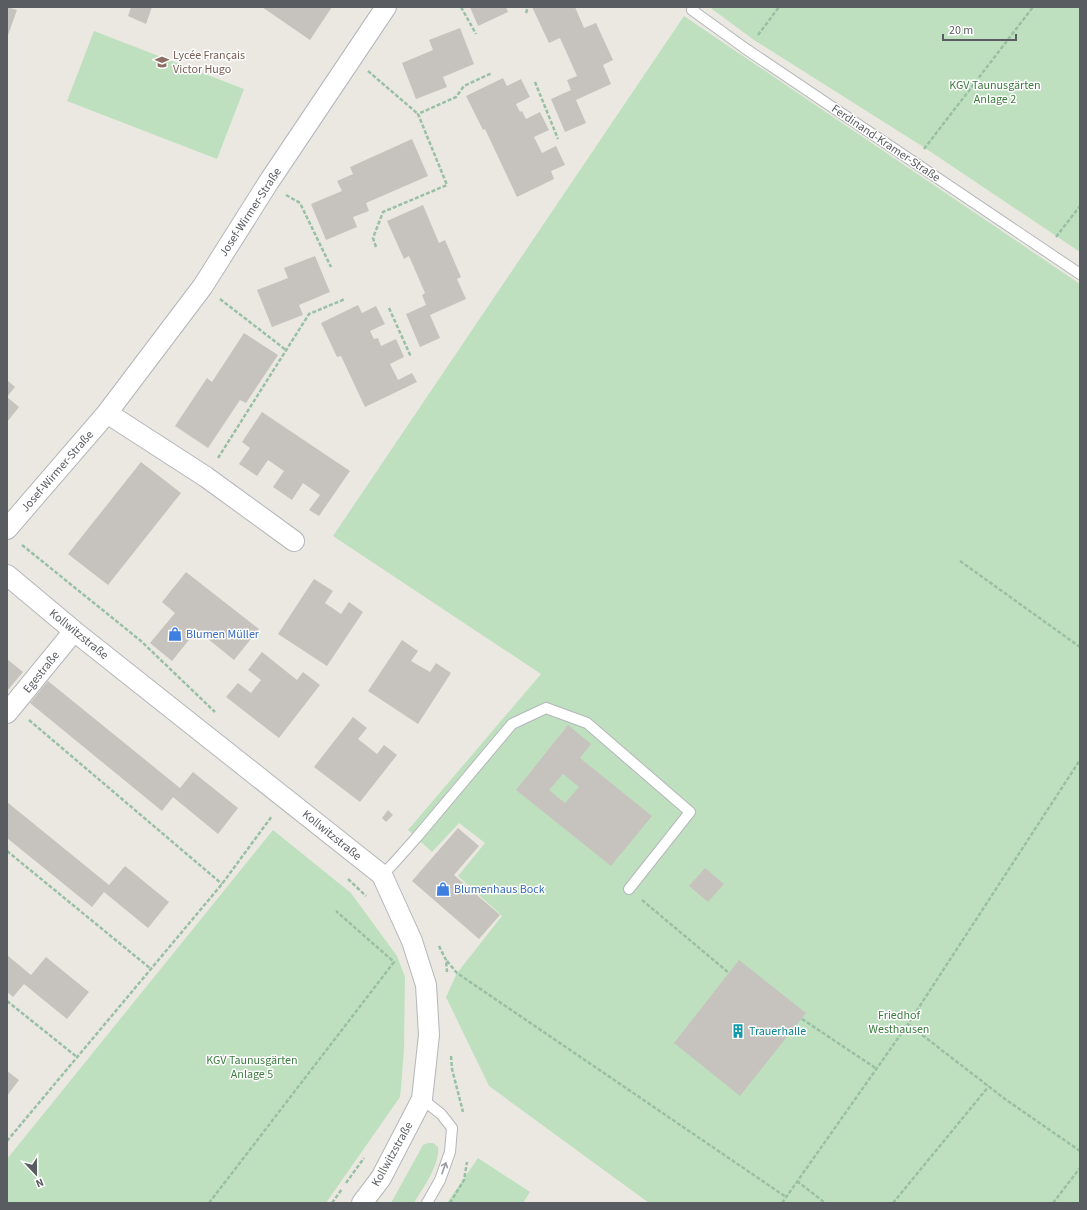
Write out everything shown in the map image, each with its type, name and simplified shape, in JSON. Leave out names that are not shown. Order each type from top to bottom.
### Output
[{"type":"street","name":"Josef-Wirmer-Straße","points":[[7,529],[107,413],[203,286],[268,183],[386,7]]},
{"type":"street","points":[[107,413],[206,478],[294,541]]},
{"type":"street","name":"Kollwitzstraße","points":[[7,575],[74,631],[382,875],[412,941],[426,985],[429,1035],[422,1099],[381,1178],[362,1203]]},
{"type":"street","name":"Egestraße","points":[[10,710],[74,631]]},
{"type":"lane","name":"Ferdinand-Kramer-Straße","points":[[693,9],[746,49],[1080,274]]},
{"type":"lane","points":[[382,875],[417,837],[512,724],[546,708],[587,723],[690,812],[629,889]]},
{"type":"lane","points":[[422,1099],[441,1114],[452,1128],[450,1152],[440,1180],[427,1203]]},
{"type":"path","points":[[461,7],[476,34]]},
{"type":"path","points":[[526,13],[528,7]]},
{"type":"path","points":[[746,49],[779,7]]},
{"type":"path","points":[[914,162],[1033,7]]},
{"type":"path","points":[[352,57],[418,114],[447,185],[383,212],[373,238],[376,247]]},
{"type":"path","points":[[418,114],[456,96],[464,86],[492,73]]},
{"type":"path","points":[[535,82],[558,138]]},
{"type":"path","points":[[268,183],[300,203],[331,267]]},
{"type":"path","points":[[1047,252],[1057,236],[1080,206]]},
{"type":"path","points":[[203,286],[286,350]]},
{"type":"path","points":[[206,478],[309,314],[345,299]]},
{"type":"path","points":[[389,308],[411,357]]},
{"type":"path","points":[[960,561],[1080,647]]},
{"type":"path","points":[[10,710],[222,884]]},
{"type":"path","points":[[782,1203],[908,1024],[1080,760]]},
{"type":"path","points":[[7,1141],[222,884],[285,798]]},
{"type":"path","points":[[7,851],[151,969]]},
{"type":"path","points":[[346,878],[368,898]]},
{"type":"path","points":[[629,889],[729,973]]},
{"type":"path","points":[[209,1203],[394,962],[336,911]]},
{"type":"path","points":[[446,960],[457,973],[786,1197]]},
{"type":"path","points":[[7,1001],[77,1057]]},
{"type":"path","points":[[802,1018],[877,1069]]},
{"type":"path","points":[[908,1024],[1005,1099],[1080,1151]]},
{"type":"path","points":[[893,1203],[989,1086]]},
{"type":"path","points":[[332,1203],[364,1158]]},
{"type":"path","points":[[1053,1203],[1080,1168]]},
{"type":"path","points":[[797,1181],[825,1203]]},
{"type":"green space","name":"KGV Taunusgärten Anlage 2","points":[[711,7],[1080,7],[1080,252],[925,148],[754,40]]},
{"type":"green space","name":"Friedhof Westhausen","points":[[684,16],[1080,284],[1080,1203],[649,1203],[489,1086],[446,997],[457,973],[502,916],[458,876],[485,843],[459,823],[432,852],[408,830],[541,674],[333,536]]},
{"type":"green space","points":[[94,31],[244,89],[217,159],[67,101]]},
{"type":"green space","name":"KGV Taunusgärten Anlage 5","points":[[273,830],[351,893],[397,956],[405,977],[404,1049],[400,1097],[326,1203],[7,1203],[7,1159]]},
{"type":"green space","points":[[433,1143],[438,1147],[438,1154],[434,1169],[414,1203],[391,1203],[423,1145]]},
{"type":"green space","points":[[478,1158],[530,1192],[523,1203],[447,1203]]},
{"type":"building","points":[[7,7],[17,10],[7,38]]},
{"type":"building","points":[[131,7],[152,7],[146,24],[128,16]]},
{"type":"building","points":[[262,7],[332,7],[310,40]]},
{"type":"building","points":[[470,7],[506,7],[508,12],[478,26]]},
{"type":"building","points":[[532,7],[575,7],[584,28],[596,23],[613,60],[603,65],[611,84],[576,100],[586,123],[565,132],[551,99],[571,90],[567,80],[577,76],[560,38],[549,43]]},
{"type":"building","points":[[460,28],[474,64],[443,77],[447,87],[416,99],[402,63],[433,50],[429,40]]},
{"type":"building","points":[[503,78],[507,86],[521,79],[530,97],[516,104],[520,112],[522,111],[526,119],[540,112],[549,130],[534,137],[542,153],[556,146],[565,165],[551,171],[554,179],[517,197],[485,129],[483,130],[466,96]]},
{"type":"building","points":[[412,139],[428,176],[366,203],[369,211],[353,217],[357,227],[326,240],[311,204],[342,191],[337,181],[353,174],[350,167]]},
{"type":"building","points":[[423,205],[439,243],[445,240],[461,277],[457,279],[466,299],[430,315],[440,338],[420,347],[406,314],[426,305],[422,295],[425,293],[409,256],[404,259],[387,221]]},
{"type":"building","points":[[315,256],[330,292],[299,305],[303,315],[272,327],[257,290],[288,278],[284,268]]},
{"type":"building","points":[[358,305],[362,313],[376,306],[385,324],[370,331],[374,339],[378,338],[381,346],[396,339],[404,357],[390,364],[398,380],[412,373],[417,382],[365,407],[341,356],[337,357],[321,323]]},
{"type":"building","points":[[244,333],[278,355],[246,403],[240,400],[208,448],[175,426],[207,378],[212,382]]},
{"type":"building","points":[[7,380],[15,387],[7,397]]},
{"type":"building","points":[[7,397],[19,407],[7,422]]},
{"type":"building","points":[[262,412],[350,471],[319,516],[309,510],[320,495],[303,483],[292,500],[273,487],[284,471],[268,460],[257,476],[239,464],[250,448],[242,442]]},
{"type":"building","points":[[141,462],[181,493],[108,585],[68,554]]},
{"type":"building","points":[[186,572],[259,629],[234,660],[197,630],[172,661],[150,643],[175,613],[162,602]]},
{"type":"building","points":[[314,579],[333,591],[325,603],[341,614],[349,602],[363,612],[327,666],[278,634]]},
{"type":"building","points":[[402,640],[418,651],[411,661],[430,672],[436,663],[451,673],[418,724],[368,691]]},
{"type":"building","points":[[262,652],[297,680],[303,672],[320,685],[279,738],[226,697],[238,683],[251,693],[261,680],[248,670]]},
{"type":"building","points":[[7,659],[23,672],[7,691]]},
{"type":"building","points":[[48,681],[180,788],[193,772],[238,808],[218,834],[173,797],[162,811],[30,703]]},
{"type":"building","points":[[353,717],[367,728],[358,739],[377,754],[384,745],[397,755],[360,802],[314,767]]},
{"type":"building","points":[[568,725],[591,744],[580,758],[652,816],[611,866],[516,790]],"holes":[[[563,774],[579,787],[565,803],[549,790]]]},
{"type":"building","points":[[7,802],[109,885],[125,866],[169,902],[148,928],[104,892],[92,907],[7,838]]},
{"type":"building","points":[[388,810],[393,815],[386,822],[382,818]]},
{"type":"building","points":[[458,828],[479,846],[454,875],[500,915],[479,939],[412,881]]},
{"type":"building","points":[[705,868],[724,884],[708,902],[689,886]]},
{"type":"building","points":[[7,955],[31,975],[46,957],[89,992],[67,1019],[24,984],[13,997],[7,992]]},
{"type":"building","name":"Trauerhalle","points":[[739,960],[806,1013],[740,1096],[674,1043]]},
{"type":"building","points":[[7,1071],[19,1080],[7,1096]]},
{"type":"place","name":"Lycée Français Victor Hugo","points":[[162,62]]},
{"type":"place","name":"Blumen Müller","points":[[175,634]]},
{"type":"place","name":"Blumenhaus Bock","points":[[443,889]]},
{"type":"place","name":"Trauerhalle","points":[[738,1031]]}]
